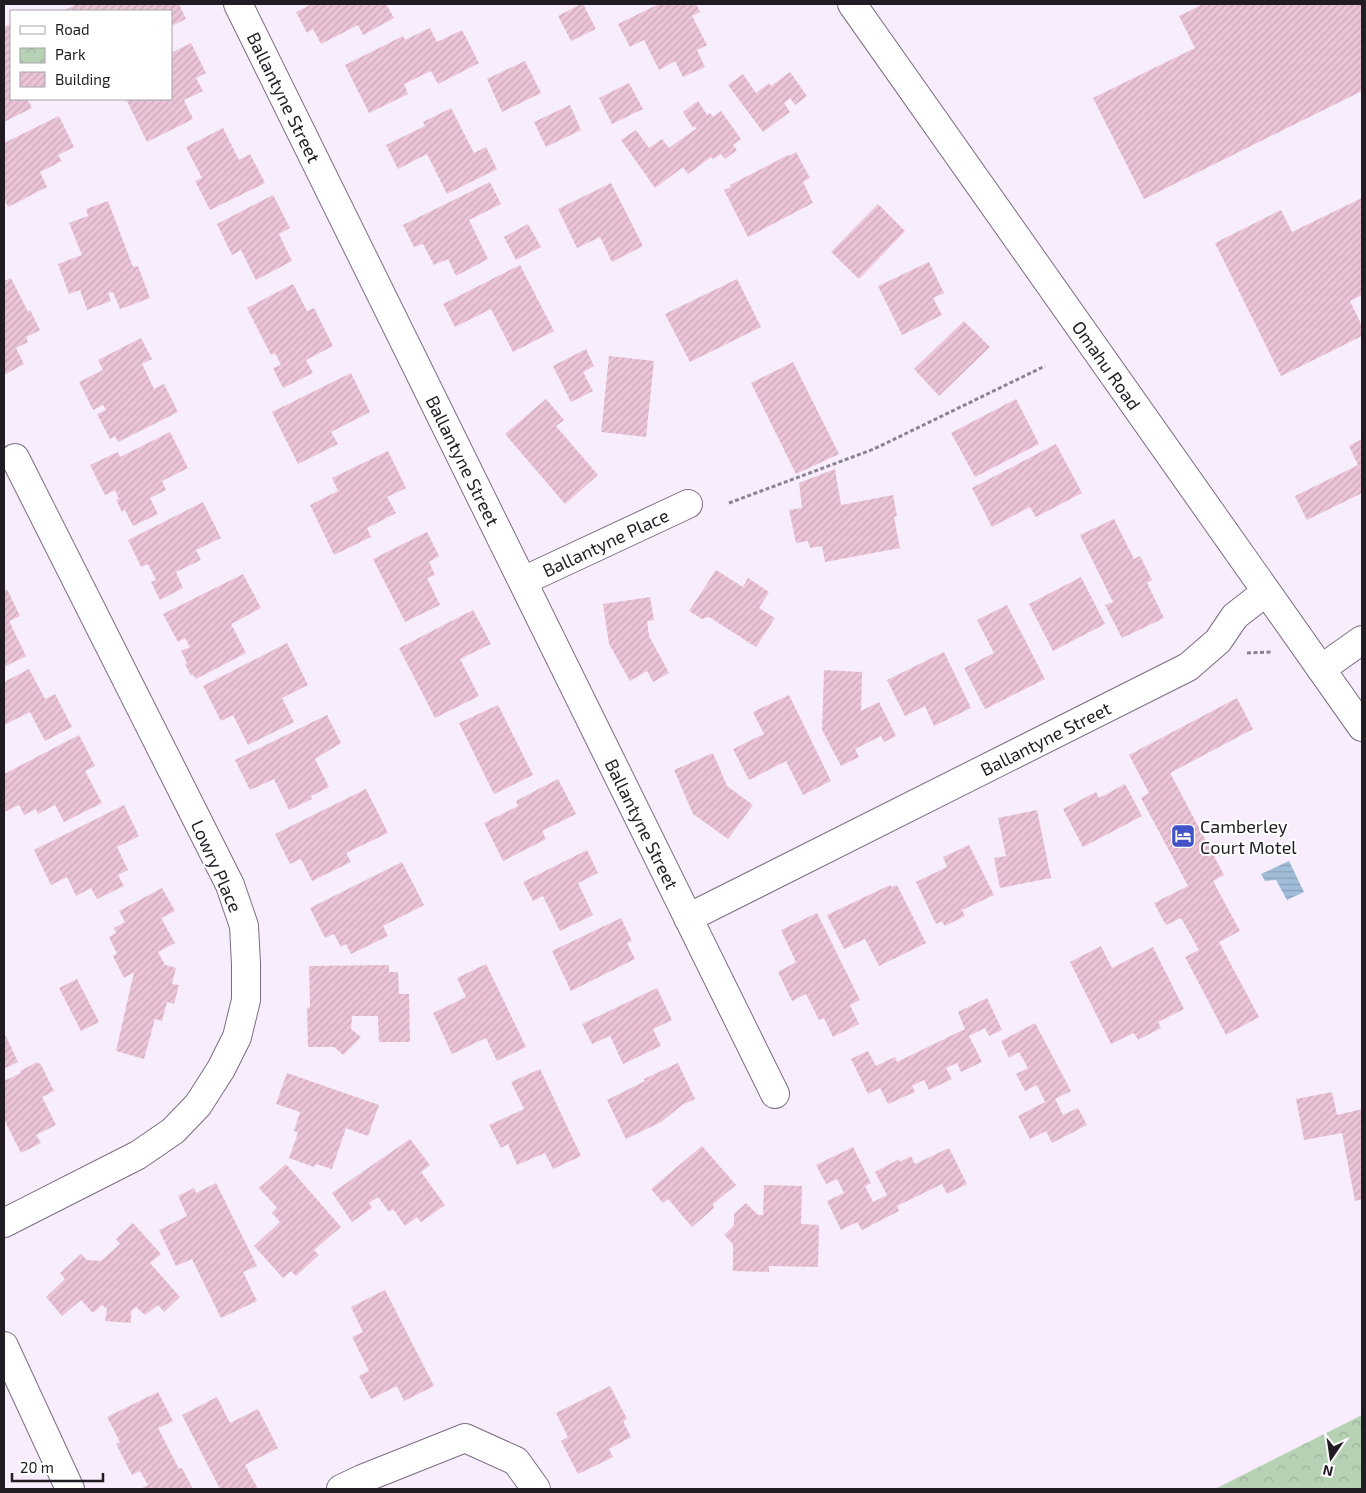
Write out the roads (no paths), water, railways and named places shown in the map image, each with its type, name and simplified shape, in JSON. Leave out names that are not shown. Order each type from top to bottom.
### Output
[{"type":"street","name":"Ballantyne Street","points":[[238,4],[775,1094]]},
{"type":"street","name":"Omahu Road","points":[[852,4],[1362,727]]},
{"type":"street","name":"Lowry Place","points":[[4,1223],[138,1155],[173,1131],[198,1105],[221,1069],[237,1037],[246,1000],[244,926],[230,885],[15,458]]},
{"type":"street","name":"Ballantyne Place","points":[[523,581],[688,504]]},
{"type":"street","name":"Ballantyne Street","points":[[688,918],[1188,667],[1218,641],[1235,616],[1266,592]]},
{"type":"street","points":[[1315,661],[1362,640]]},
{"type":"street","points":[[4,1346],[70,1489]]},
{"type":"street","points":[[341,1489],[465,1438],[516,1461],[536,1489]]},
{"type":"water","points":[[1289,861],[1304,892],[1287,900],[1276,880],[1265,881],[1261,874]]},
{"type":"place","name":"Camberley Court Motel","points":[[1183,836]]}]
